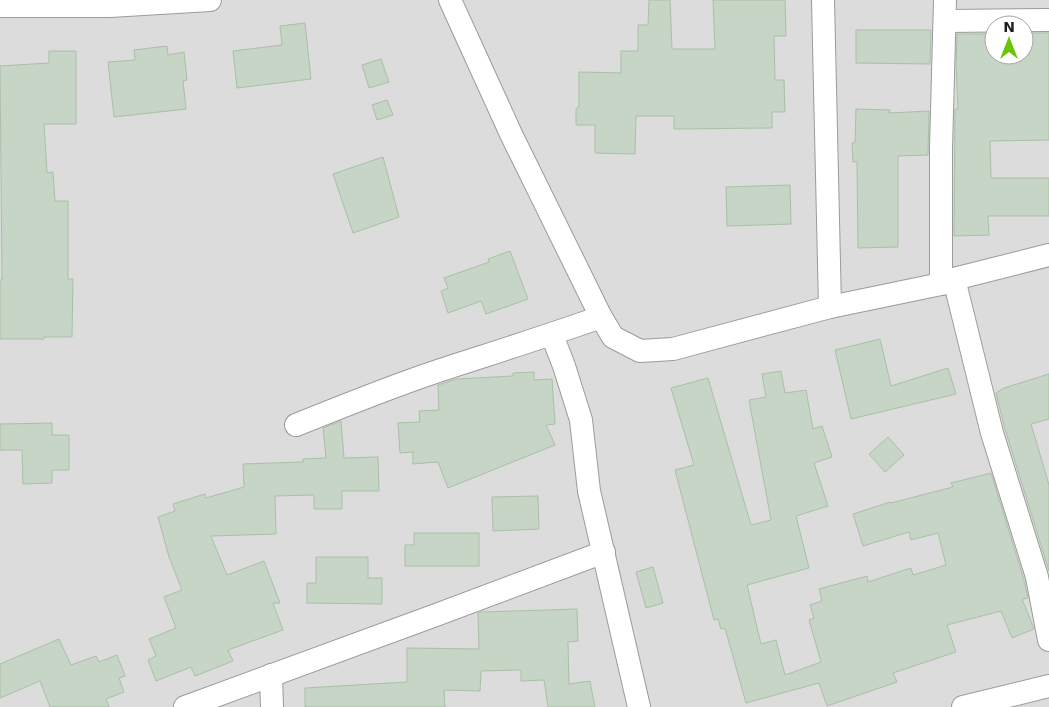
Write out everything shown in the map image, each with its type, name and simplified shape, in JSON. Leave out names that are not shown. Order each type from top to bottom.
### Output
[{"type":"street","points":[[0,6],[110,6],[210,0]]},
{"type":"street","points":[[450,0],[511,134],[601,317],[613,337],[640,351],[673,348],[830,307],[947,281],[1049,255]]},
{"type":"street","points":[[823,0],[830,307]]},
{"type":"street","points":[[1049,20],[945,11],[941,149],[947,281],[1036,577],[1049,640]]},
{"type":"street","points":[[296,425],[421,377],[552,335],[601,317]]},
{"type":"street","points":[[552,335],[581,420],[589,491],[639,707]]},
{"type":"street","points":[[185,707],[604,552]]},
{"type":"street","points":[[271,675],[272,707]]},
{"type":"street","points":[[963,707],[1049,686]]},
{"type":"shaded area","points":[[0,0],[1049,0],[1049,707],[0,707]]},
{"type":"building","points":[[649,0],[670,0],[672,49],[715,49],[713,0],[785,0],[786,36],[774,36],[775,80],[784,80],[785,112],[772,112],[772,128],[674,129],[674,116],[636,116],[635,154],[595,153],[595,125],[576,125],[576,109],[579,106],[579,72],[621,73],[621,51],[638,51],[638,25],[648,25]]},
{"type":"building","points":[[305,23],[311,79],[237,88],[233,51],[282,45],[280,26]]},
{"type":"building","points":[[856,30],[931,30],[930,64],[856,63]]},
{"type":"building","points":[[1034,33],[1049,33],[1049,140],[990,141],[991,178],[1049,178],[1049,216],[988,216],[989,235],[954,236],[955,109],[958,109],[957,34],[984,34],[984,65],[1034,65]]},
{"type":"building","points":[[167,46],[168,55],[184,52],[187,80],[183,81],[186,109],[114,117],[108,62],[135,60],[134,50]]},
{"type":"building","points":[[49,51],[76,51],[76,124],[44,124],[47,173],[53,172],[55,201],[68,201],[68,279],[73,279],[72,337],[0,339],[0,280],[2,280],[0,66],[49,63]]},
{"type":"building","points":[[381,59],[389,82],[369,88],[362,65]]},
{"type":"building","points":[[387,100],[393,115],[377,120],[372,105]]},
{"type":"building","points":[[856,109],[890,110],[889,113],[929,111],[928,155],[898,156],[898,247],[858,248],[857,162],[853,162],[852,143],[855,143]]},
{"type":"building","points":[[383,157],[399,217],[353,233],[333,174]]},
{"type":"building","points":[[790,185],[791,224],[727,226],[726,187]]},
{"type":"building","points":[[510,251],[528,299],[486,314],[481,301],[448,313],[441,291],[448,288],[444,278],[489,262],[488,259]]},
{"type":"building","points":[[880,339],[891,386],[948,368],[956,394],[851,419],[835,350]]},
{"type":"building","points":[[781,371],[785,393],[806,390],[813,429],[822,426],[832,457],[814,463],[828,506],[796,516],[809,568],[747,585],[761,644],[776,640],[785,675],[821,662],[809,620],[814,618],[810,605],[822,601],[819,589],[867,576],[868,582],[911,568],[913,575],[946,565],[938,533],[911,540],[909,532],[863,546],[853,514],[890,502],[953,487],[951,483],[991,473],[1024,580],[1028,598],[1022,599],[1034,629],[1012,638],[1001,611],[947,625],[956,652],[893,673],[897,682],[827,706],[819,683],[746,703],[725,628],[721,629],[718,619],[714,620],[675,470],[694,465],[671,388],[708,378],[751,525],[771,520],[749,400],[766,397],[762,374]]},
{"type":"building","points":[[534,372],[534,380],[552,379],[555,424],[546,425],[555,445],[448,488],[438,462],[413,464],[413,452],[400,453],[398,423],[420,422],[419,411],[439,410],[438,385],[457,379],[513,376],[513,373]]},
{"type":"building","points":[[1049,374],[1049,419],[1031,424],[1049,485],[1049,571],[1005,429],[996,393],[1004,388]]},
{"type":"building","points":[[341,421],[344,458],[378,457],[379,491],[342,491],[342,509],[314,509],[314,495],[275,496],[276,534],[211,536],[227,575],[264,561],[280,603],[273,603],[283,630],[228,650],[233,661],[195,676],[191,667],[156,681],[148,660],[156,656],[149,639],[176,628],[164,597],[182,590],[169,557],[158,517],[175,511],[173,504],[205,494],[206,498],[244,487],[243,464],[303,462],[303,459],[326,458],[323,428]]},
{"type":"building","points":[[52,423],[52,435],[69,435],[69,470],[52,470],[52,483],[23,484],[22,450],[0,450],[0,424]]},
{"type":"building","points":[[888,437],[904,455],[885,472],[869,454]]},
{"type":"building","points":[[538,496],[539,529],[493,531],[492,497]]},
{"type":"building","points":[[414,533],[479,533],[479,566],[405,566],[405,545],[414,545]]},
{"type":"building","points":[[316,557],[368,557],[368,578],[382,578],[382,604],[307,603],[307,583],[316,583]]},
{"type":"building","points":[[653,567],[663,603],[646,608],[636,572]]},
{"type":"building","points":[[577,609],[578,641],[568,642],[569,684],[590,681],[595,707],[548,707],[544,680],[521,681],[521,670],[481,671],[480,691],[444,690],[445,707],[305,707],[305,688],[407,682],[407,648],[479,649],[478,613]]},
{"type":"building","points":[[59,639],[71,665],[96,656],[99,662],[117,655],[125,676],[119,678],[124,692],[106,699],[109,707],[50,707],[40,681],[0,698],[0,664]]}]
